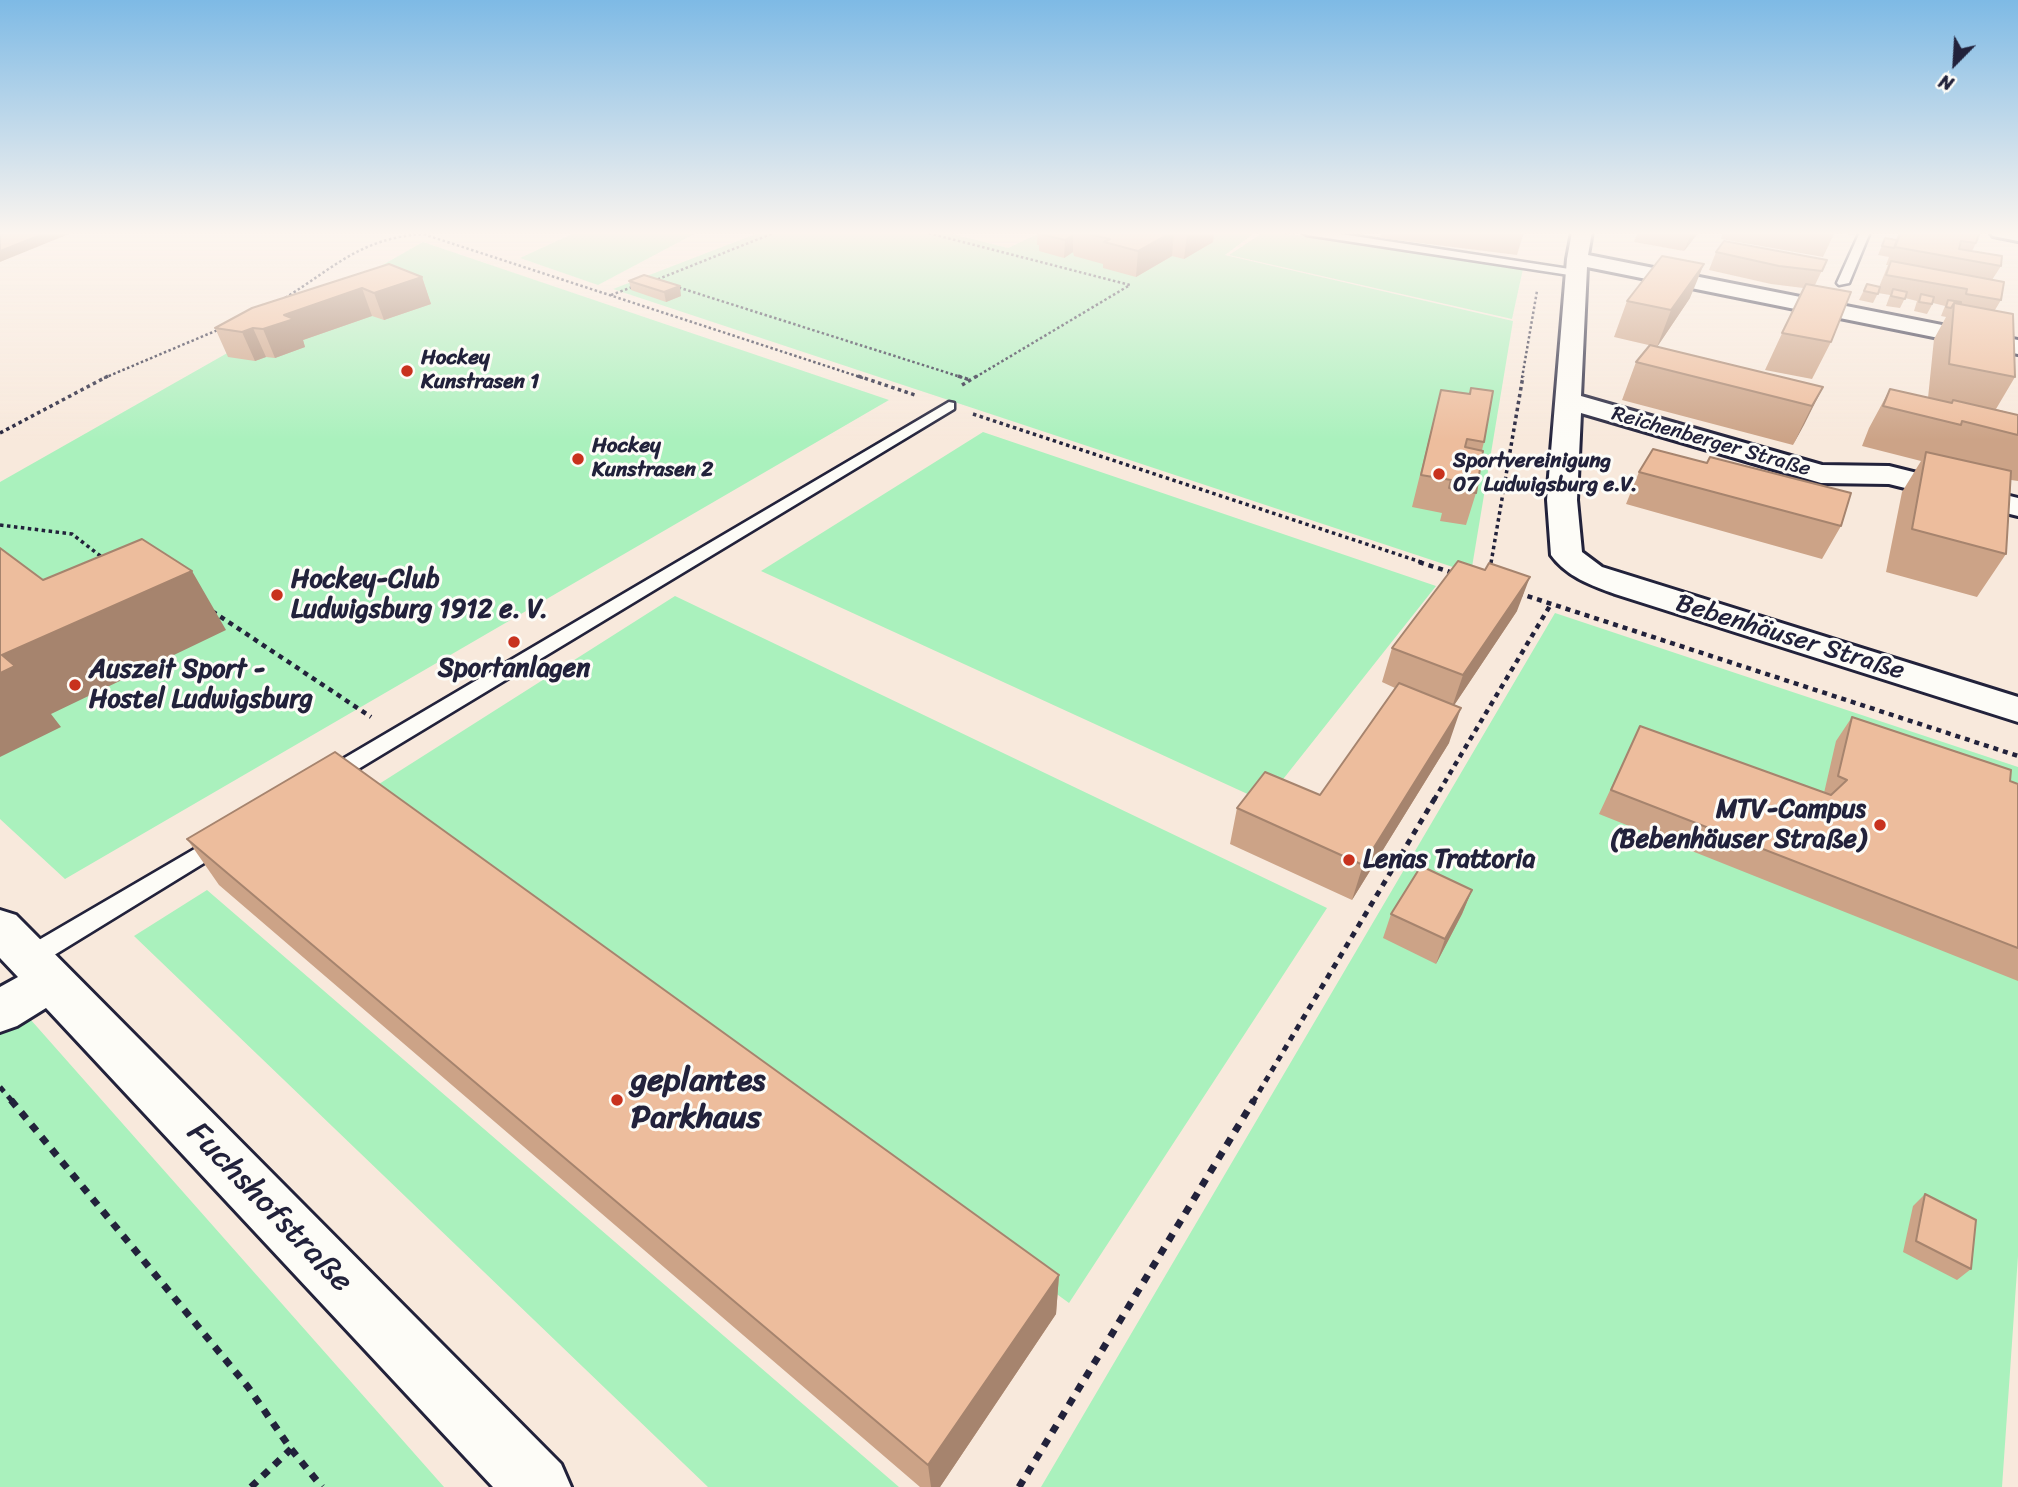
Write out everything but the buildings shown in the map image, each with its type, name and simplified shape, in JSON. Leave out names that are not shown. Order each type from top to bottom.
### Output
[{"type":"street","points":[[1569,401],[1575,301]]},
{"type":"street","points":[[1770,301],[2018,347]]},
{"type":"street","name":"Reichenberger Straße","points":[[1569,401],[1821,474],[1889,474],[2018,507]]},
{"type":"street","name":"Bebenhäuser Straße","points":[[1569,401],[1562,500],[1567,555],[1591,574],[2018,710]]},
{"type":"street","points":[[0,1012],[26,956]]},
{"type":"street","name":"Fuchshofstraße","points":[[26,956],[538,1487]]},
{"type":"lane","points":[[305,791],[949,407]]},
{"type":"lane","points":[[26,956],[236,833]]},
{"type":"path","points":[[275,304],[279,301]]},
{"type":"path","points":[[629,301],[1453,573]]},
{"type":"path","points":[[723,301],[971,380],[1103,301]]},
{"type":"path","points":[[1490,570],[1535,301]]},
{"type":"path","points":[[0,433],[92,383],[223,328]]},
{"type":"path","points":[[0,525],[72,534],[102,557],[114,559]]},
{"type":"path","points":[[1513,592],[2018,757]]},
{"type":"path","points":[[1019,1487],[1319,993],[1550,604]]},
{"type":"path","points":[[203,605],[358,708]]},
{"type":"path","points":[[0,1087],[248,1387],[321,1487]]},
{"type":"path","points":[[251,1487],[291,1449]]},
{"type":"green space","name":"Hockey-Club Ludwigsburg 1912 e. V.","points":[[318,301],[598,301],[889,400],[65,879],[0,819],[0,482]]},
{"type":"green space","points":[[650,301],[1427,301],[1513,321],[1471,573]]},
{"type":"green space","points":[[1434,301],[1516,301],[1512,319]]},
{"type":"green space","points":[[983,432],[1436,586],[1265,802],[761,571]]},
{"type":"green space","points":[[675,596],[1327,908],[1069,1303],[368,791]]},
{"type":"green space","points":[[1555,613],[2018,767],[2018,1256],[2002,1487],[1041,1487]]},
{"type":"green space","points":[[207,890],[899,1487],[708,1487],[134,936]]},
{"type":"green space","points":[[0,985],[444,1487],[0,1487]]},
{"type":"place","name":"Hockey Kunstrasen 1","points":[[407,371]]},
{"type":"place","name":"Hockey Kunstrasen 2","points":[[578,459]]},
{"type":"place","name":"Sportvereinigung 07 Ludwigsburg e.V.","points":[[1439,474]]},
{"type":"place","name":"Hockey-Club Ludwigsburg 1912 e. V.","points":[[277,595]]},
{"type":"place","name":"Sportanlagen","points":[[514,642]]},
{"type":"place","name":"Auszeit Sport - Hostel Ludwigsburg","points":[[75,685]]},
{"type":"place","name":"MTV-Campus (Bebenhäuser Straße)","points":[[1880,825]]},
{"type":"place","name":"Lenas Trattoria","points":[[1349,860]]},
{"type":"place","name":"geplantes Parkhaus","points":[[617,1100]]}]
